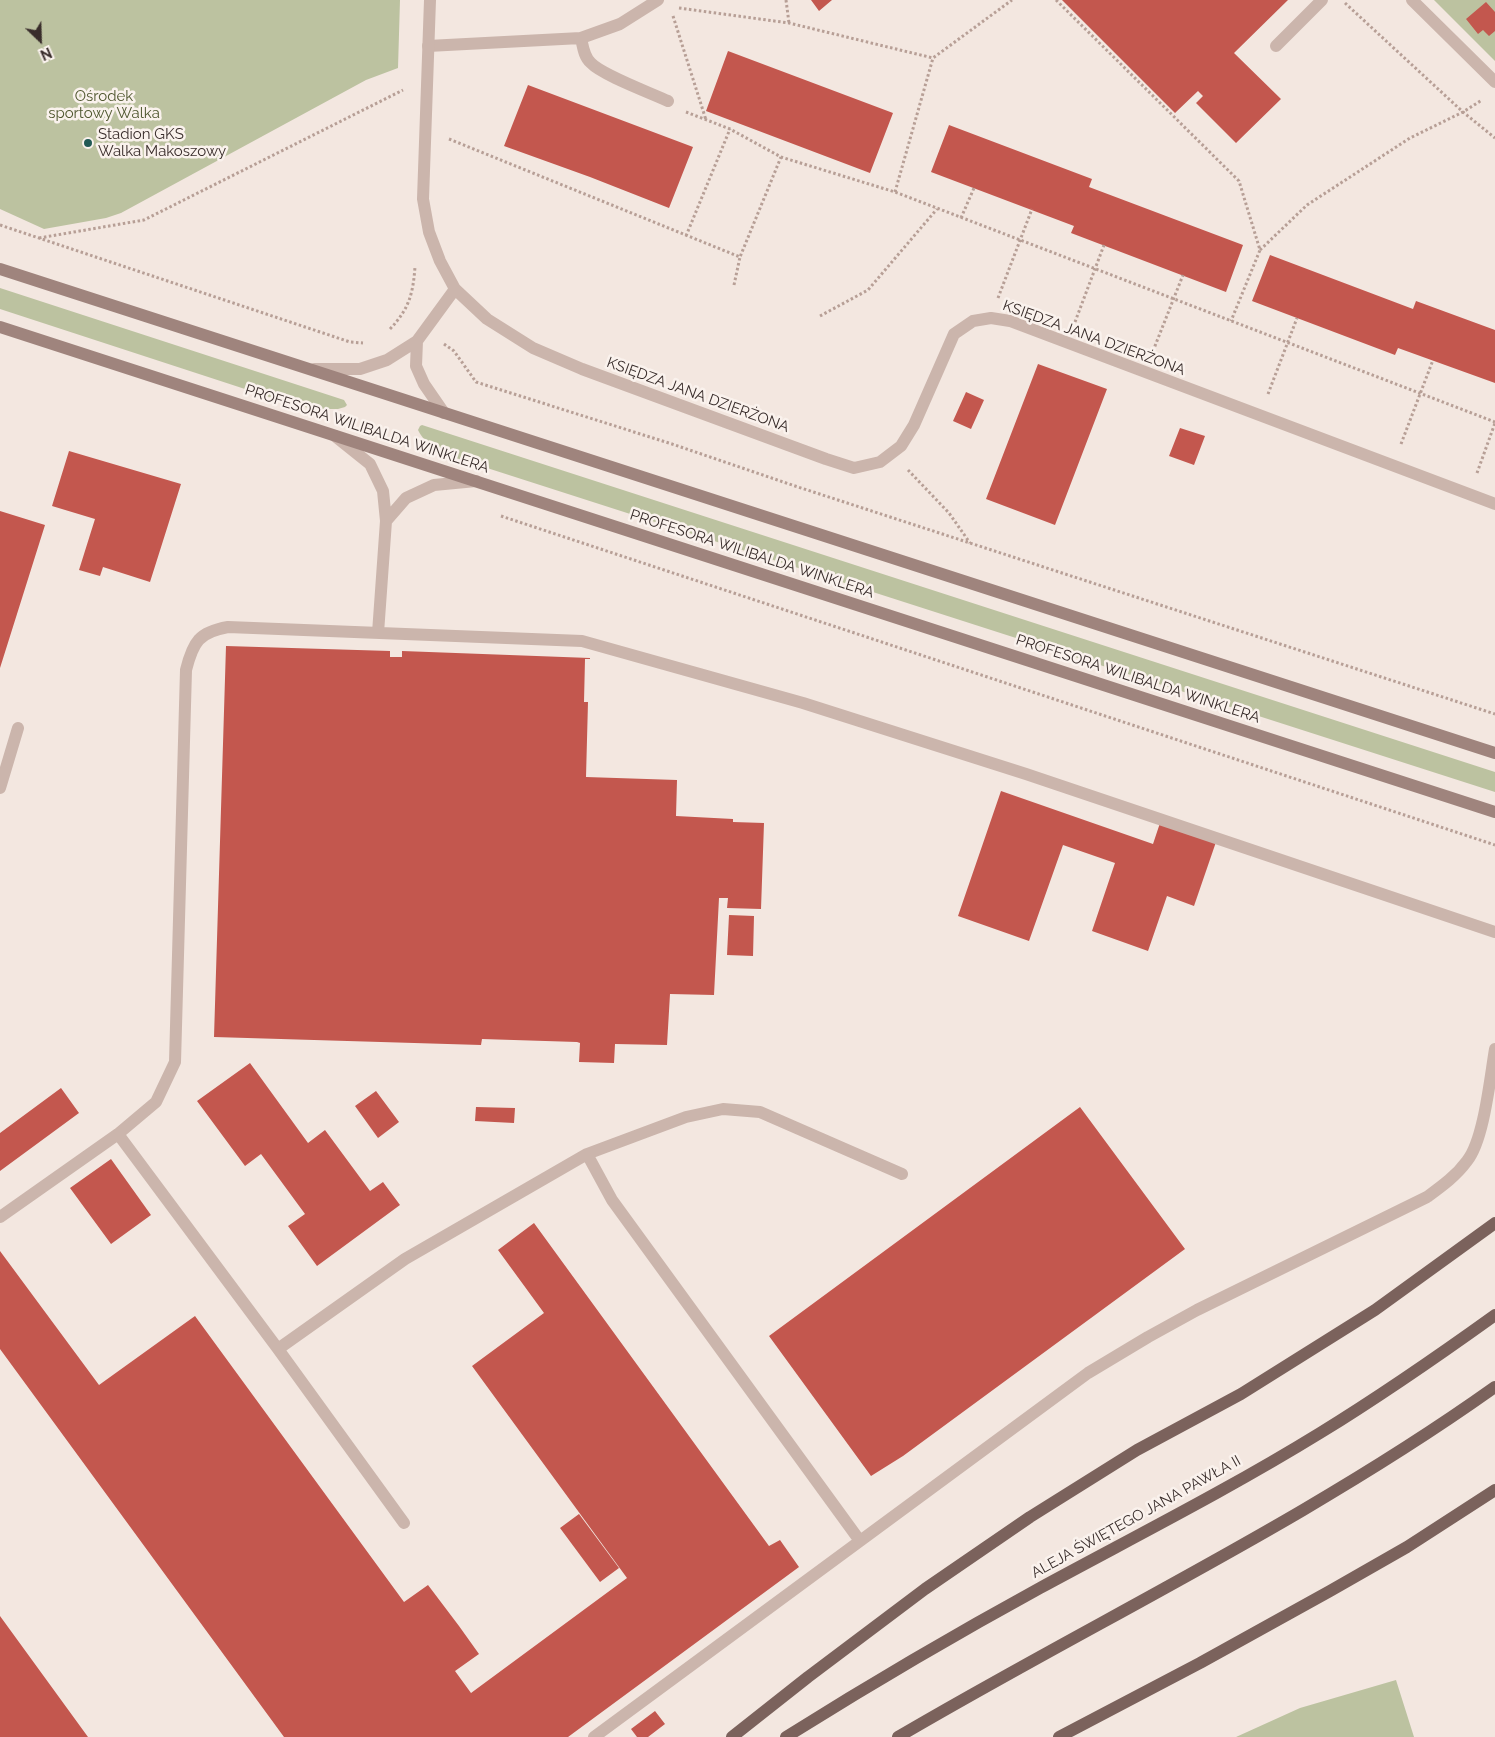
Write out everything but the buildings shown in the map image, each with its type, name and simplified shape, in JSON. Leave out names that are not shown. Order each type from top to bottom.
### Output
[{"type":"main road","points":[[0,269],[1495,753]]},
{"type":"main road","name":"PROFESORA WILIBALDA WINKLERA","points":[[0,327],[1495,812]]},
{"type":"main road","points":[[732,1737],[808,1676],[925,1589],[1030,1517],[1137,1450],[1241,1394],[1375,1310],[1495,1223]]},
{"type":"main road","name":"ALEJA ŚWIĘTEGO JANA PAWŁA II","points":[[786,1737],[942,1644],[1039,1589],[1219,1492],[1319,1434],[1415,1372],[1495,1315]]},
{"type":"main road","points":[[898,1737],[962,1699],[1249,1542],[1335,1492],[1451,1418],[1495,1387]]},
{"type":"main road","points":[[1059,1737],[1200,1663],[1330,1591],[1407,1547],[1495,1490]]},
{"type":"street","name":"KSIĘDZA JANA DZIERŻONA","points":[[430,0],[423,199],[430,232],[440,261],[455,289],[487,319],[526,344],[582,369],[854,468],[880,462],[901,446],[914,425],[954,334],[973,321],[991,318],[1010,321],[1495,504]]},
{"type":"street","points":[[428,46],[581,38],[620,24],[658,0]]},
{"type":"street","points":[[1276,46],[1322,0]]},
{"type":"street","points":[[1412,0],[1495,82]]},
{"type":"street","points":[[581,38],[585,54],[591,64],[606,73],[668,101]]},
{"type":"street","points":[[309,370],[360,369],[387,360],[417,341],[455,289]]},
{"type":"street","points":[[417,341],[416,366],[424,384],[444,413]]},
{"type":"street","points":[[333,435],[370,464],[383,491],[386,521],[378,633]]},
{"type":"street","points":[[386,521],[406,498],[434,485],[476,482]]},
{"type":"street","points":[[0,1217],[118,1134],[156,1102],[175,1062],[186,680],[190,652],[201,637],[212,630],[228,628],[582,641],[822,709],[1026,774],[1495,932]]},
{"type":"street","points":[[0,788],[18,728]]},
{"type":"street","points":[[594,1737],[1103,1364],[1197,1310],[1427,1197],[1449,1181],[1469,1160],[1479,1137],[1495,1049]]},
{"type":"street","points":[[278,1348],[405,1259],[587,1154],[686,1117],[723,1109],[760,1112],[902,1174]]},
{"type":"street","points":[[118,1134],[278,1348],[404,1523]]},
{"type":"street","points":[[587,1154],[612,1200],[860,1541]]},
{"type":"path","points":[[786,0],[789,23]]},
{"type":"path","points":[[894,192],[933,58],[1012,0]]},
{"type":"path","points":[[1056,0],[1239,182],[1260,250]]},
{"type":"path","points":[[1342,0],[1463,112],[1495,138]]},
{"type":"path","points":[[706,120],[670,7],[789,23],[933,58]]},
{"type":"path","points":[[39,238],[144,220],[426,78]]},
{"type":"path","points":[[1232,321],[1260,250],[1307,205],[1410,138],[1463,112],[1487,96]]},
{"type":"path","points":[[668,101],[676,109],[730,129],[782,157],[894,192],[1495,422],[1469,494]]},
{"type":"path","points":[[686,236],[730,129]]},
{"type":"path","points":[[426,135],[442,136],[740,258]]},
{"type":"path","points":[[734,285],[740,258],[782,157]]},
{"type":"path","points":[[961,218],[974,188]]},
{"type":"path","points":[[820,316],[868,290],[937,209]]},
{"type":"path","points":[[991,318],[1032,209]]},
{"type":"path","points":[[0,225],[350,342],[361,343],[369,341]]},
{"type":"path","points":[[1067,343],[1104,245]]},
{"type":"path","points":[[384,334],[403,314],[413,292],[416,267]]},
{"type":"path","points":[[1145,372],[1183,275]]},
{"type":"path","points":[[1260,416],[1297,318]]},
{"type":"path","points":[[454,351],[476,382],[672,444],[1495,714]]},
{"type":"path","points":[[1392,466],[1433,360]]},
{"type":"path","points":[[892,453],[949,513],[970,543]]},
{"type":"path","points":[[496,514],[1495,844]]},
{"type":"green space","name":"Ośrodek sportowy Walka","points":[[0,0],[400,0],[398,68],[366,80],[121,213],[106,218],[44,229],[0,209]]},
{"type":"green space","points":[[1434,0],[1495,0],[1495,61]]},
{"type":"green space","points":[[0,288],[344,400],[347,405],[338,409],[297,406],[0,309]]},
{"type":"green space","points":[[422,425],[1495,772],[1495,792],[456,458],[434,447],[425,440],[418,430]]},
{"type":"green space","points":[[1396,1680],[1414,1737],[1236,1737],[1300,1708]]},
{"type":"place","name":"Stadion GKS Walka Makoszowy","points":[[88,143]]}]
